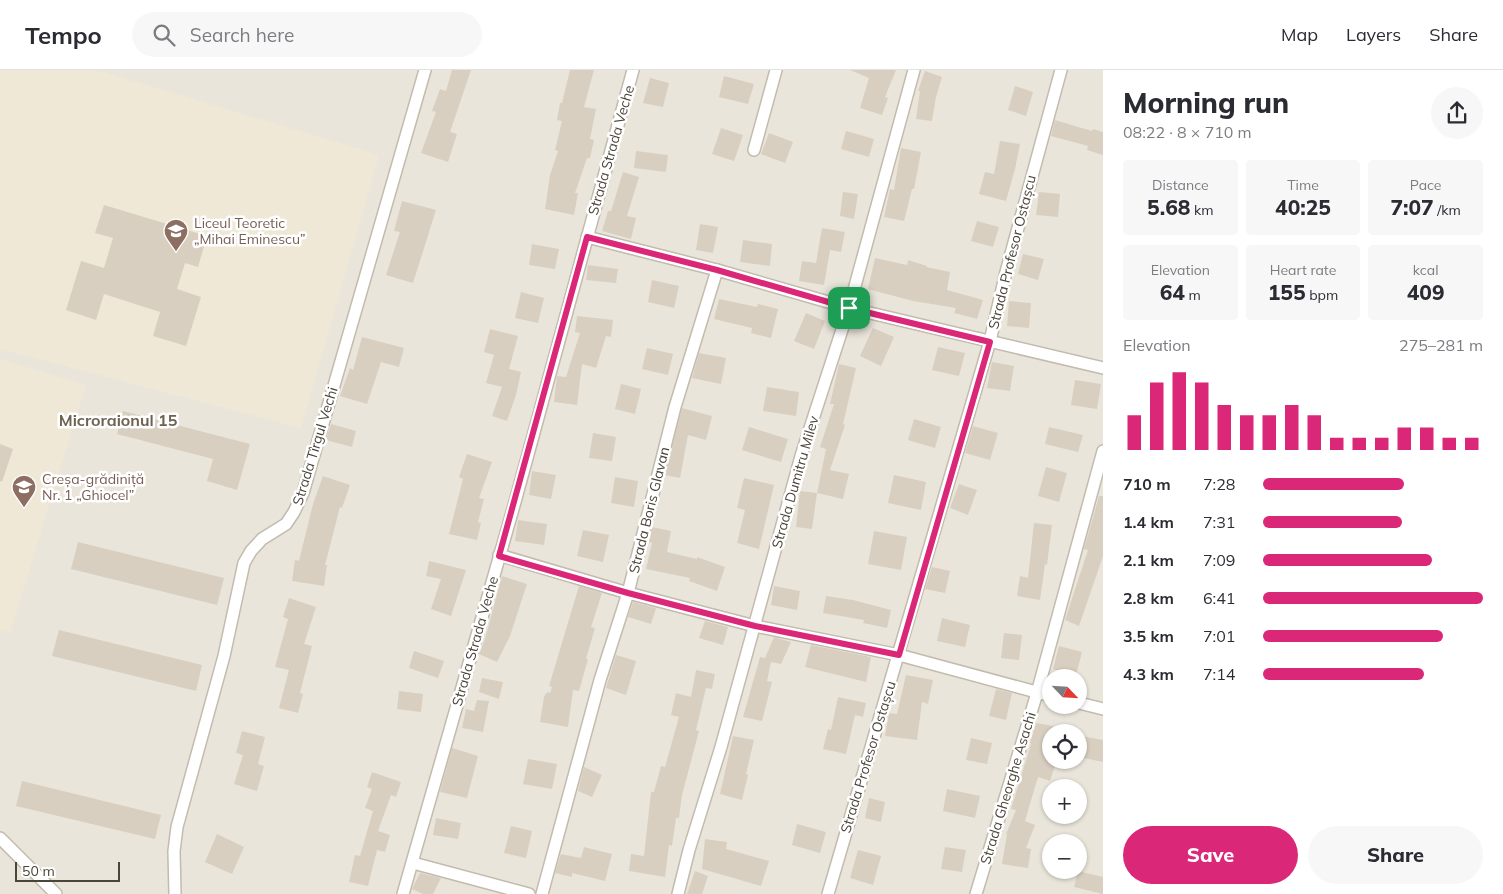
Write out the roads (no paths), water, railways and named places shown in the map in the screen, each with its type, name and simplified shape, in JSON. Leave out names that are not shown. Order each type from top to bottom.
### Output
[{"type":"street","name":"Strada Tîrgul Vechi","points":[[175,894],[174,851],[177,827],[224,656],[244,563],[251,551],[262,539],[286,524],[303,493],[425,70]]},
{"type":"street","name":"Strada Strada Veche","points":[[403,894],[499,556],[633,70]]},
{"type":"street","points":[[754,150],[776,70]]},
{"type":"street","name":"Strada Dumitru Milev","points":[[678,894],[689,850],[721,747],[755,626],[801,456],[849,308],[914,70]]},
{"type":"street","name":"Strada Profesor Ostașcu","points":[[828,894],[990,342],[1011,254],[1061,70]]},
{"type":"street","points":[[587,237],[717,270],[849,308],[1103,368]]},
{"type":"street","name":"Strada Boris Glavan","points":[[542,894],[600,680],[628,593],[675,407],[717,270]]},
{"type":"street","name":"Strada Gheorghe Asachi","points":[[976,894],[1037,693],[1103,451]]},
{"type":"street","points":[[499,556],[628,593],[755,626],[899,655],[1042,694]]},
{"type":"street","points":[[1088,705],[1103,709]]},
{"type":"street","points":[[0,838],[56,894]]},
{"type":"street","points":[[413,863],[530,894]]},
{"type":"place","name":"Liceul Teoretic „Mihai Eminescu”","points":[[176,252]]},
{"type":"place","name":"Creșa-grădiniță Nr. 1 „Ghiocel”","points":[[24,508]]},
{"type":"district","name":"Microraionul 15","points":[[118,420]]}]
